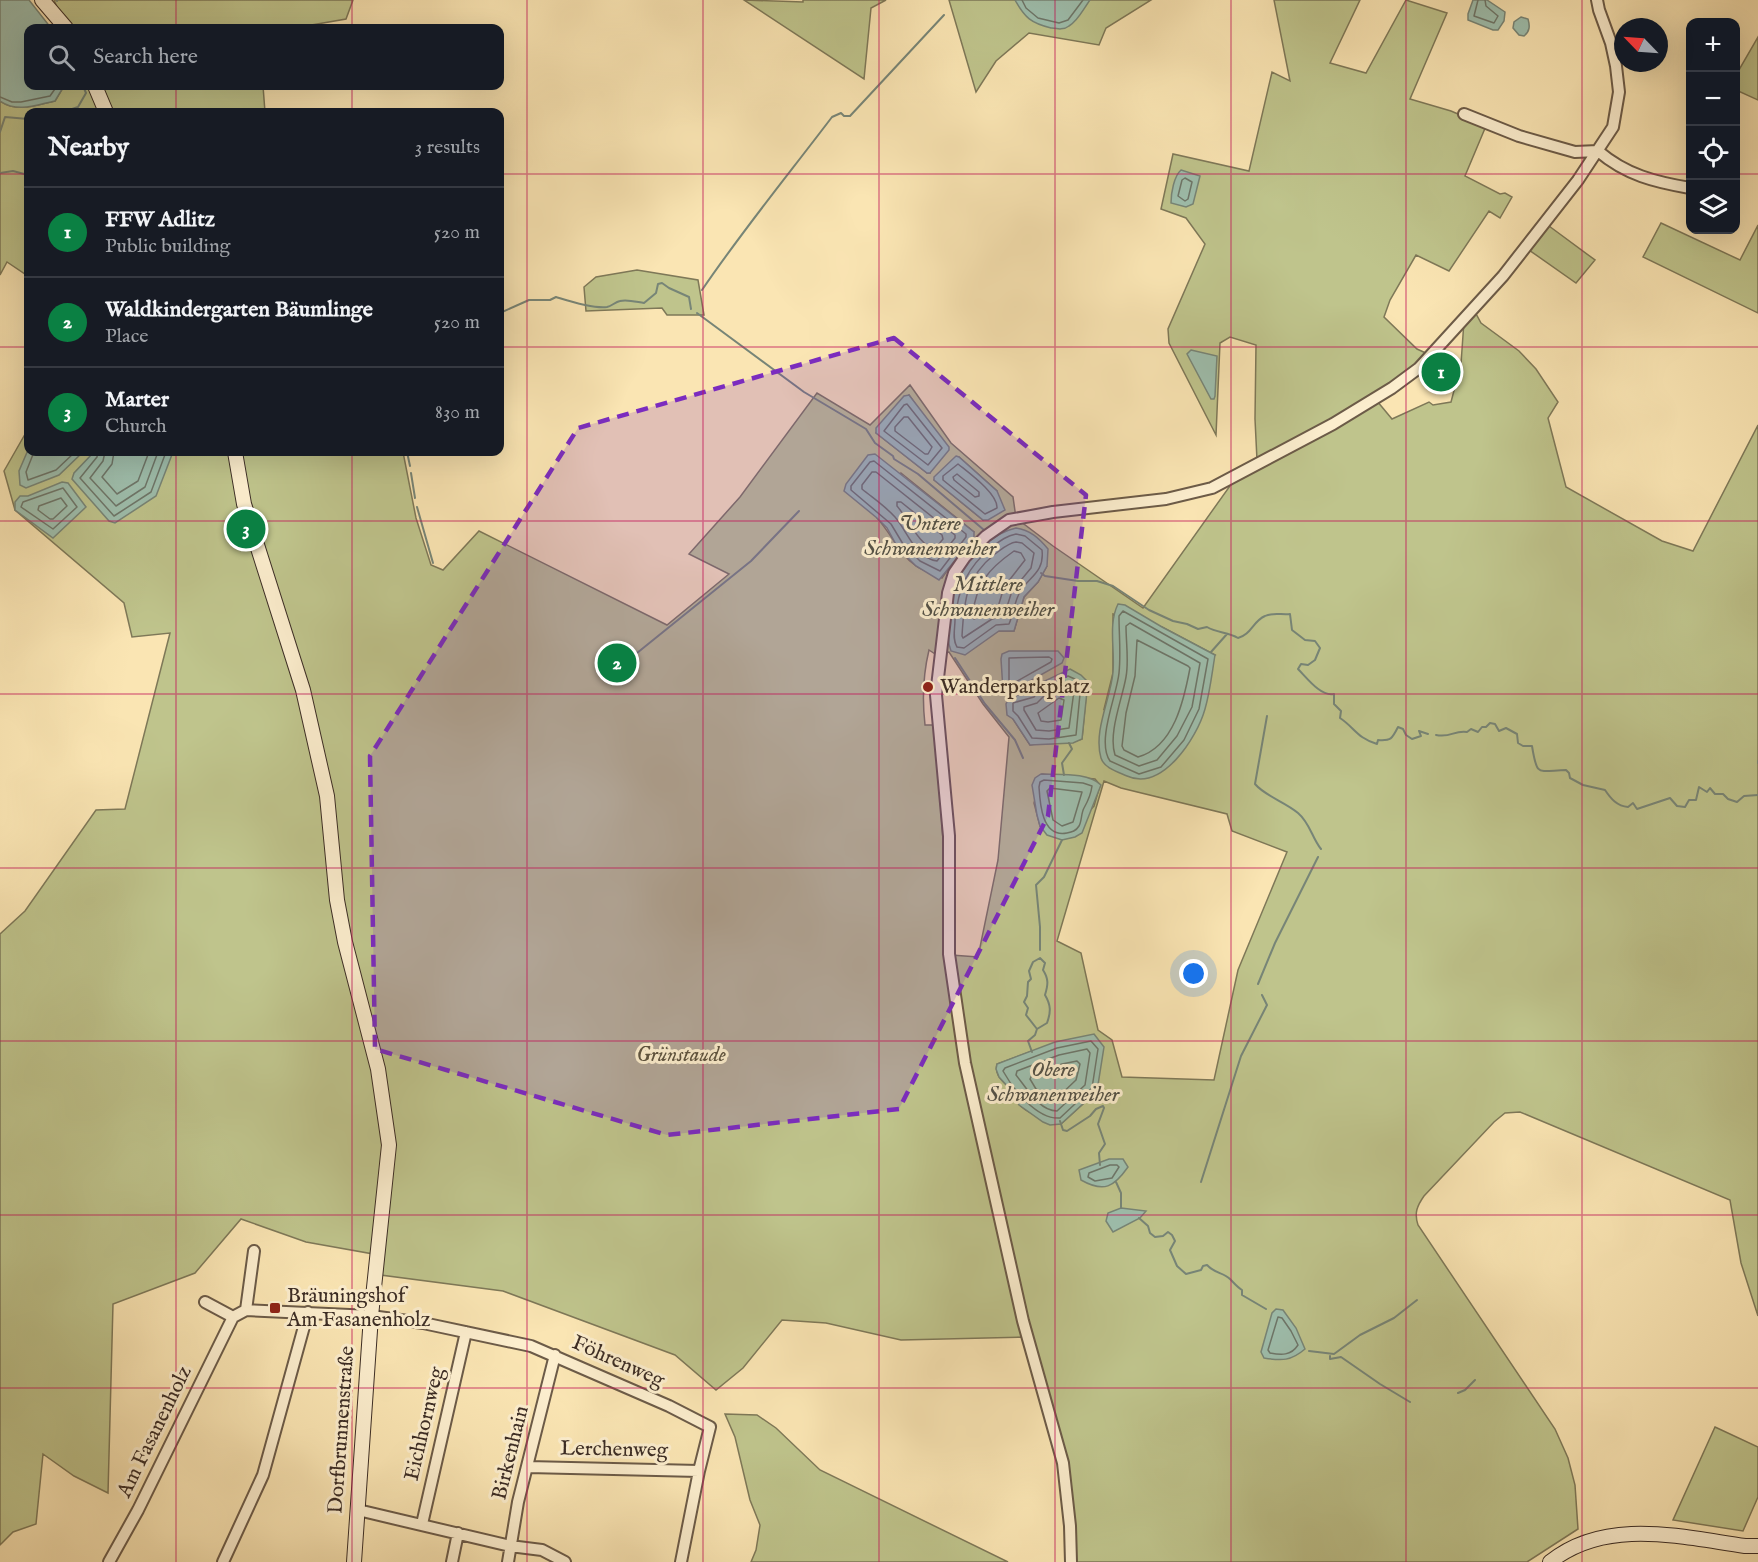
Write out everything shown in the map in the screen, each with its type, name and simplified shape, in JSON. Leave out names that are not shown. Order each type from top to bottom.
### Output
[{"type":"street","points":[[42,0],[63,24]]},
{"type":"street","points":[[1071,1562],[1070,1526],[1063,1462],[1023,1321],[965,1063],[949,954],[949,836],[936,695],[951,582],[958,567],[976,545],[993,530],[1010,520],[1053,512],[1166,500],[1212,488],[1333,424],[1392,388],[1419,368],[1503,276],[1578,180],[1613,127],[1619,92],[1611,43],[1597,0]]},
{"type":"street","points":[[97,90],[104,108]]},
{"type":"street","points":[[1464,114],[1519,136],[1575,152],[1598,151],[1612,163],[1634,174],[1650,180],[1686,187]]},
{"type":"street","name":"Dorfbrunnenstraße","points":[[236,456],[244,504],[303,690],[327,796],[337,900],[378,1069],[389,1145],[371,1316],[354,1562]]},
{"type":"street","points":[[246,1310],[254,1251]]},
{"type":"street","points":[[205,1302],[233,1317],[246,1310],[371,1316]]},
{"type":"street","points":[[222,1562],[263,1475],[308,1312]]},
{"type":"street","name":"Föhrenweg","points":[[371,1316],[423,1323],[531,1346],[710,1427],[681,1562]]},
{"type":"street","name":"Am Fasanenholz","points":[[109,1562],[138,1510],[233,1317]]},
{"type":"street","name":"Eichhornweg","points":[[422,1524],[466,1332]]},
{"type":"street","name":"Birkenhain","points":[[508,1562],[518,1502],[555,1355]]},
{"type":"street","name":"Lerchenweg","points":[[528,1467],[699,1471]]},
{"type":"street","points":[[358,1510],[510,1546],[542,1550],[566,1562]]},
{"type":"street","points":[[452,1562],[458,1533]]},
{"type":"street","points":[[1550,1562],[1576,1547],[1625,1533],[1653,1533],[1758,1546]]},
{"type":"highlighted area","points":[[894,338],[1086,495],[1048,816],[899,1109],[667,1135],[375,1049],[370,756],[578,428]]},
{"type":"green space","points":[[54,0],[353,0],[346,19],[317,24],[64,24]]},
{"type":"green space","points":[[744,0],[803,2],[803,0],[886,0],[871,8],[864,79]]},
{"type":"green space","points":[[949,0],[1151,0],[1106,28],[1099,45],[1029,33],[996,61],[976,92]]},
{"type":"green space","points":[[1274,0],[1360,0],[1330,63],[1366,73],[1406,0],[1447,13],[1410,99],[1451,111],[1486,126],[1465,176],[1500,194],[1505,193],[1512,197],[1500,218],[1489,211],[1449,271],[1416,255],[1390,300],[1384,317],[1417,349],[1428,354],[1416,367],[1332,422],[1257,460],[1256,345],[1230,337],[1220,343],[1216,435],[1169,343],[1168,329],[1205,244],[1186,218],[1161,209],[1173,154],[1249,171],[1272,72],[1290,81]]},
{"type":"green space","points":[[1758,37],[1758,100],[1740,92],[1740,68]]},
{"type":"green space","points":[[62,90],[263,90],[265,108],[24,108],[24,273],[7,262],[0,275],[0,101],[14,107],[27,107],[55,101]]},
{"type":"green space","points":[[1661,223],[1740,260],[1758,225],[1758,313],[1643,257]]},
{"type":"green space","points":[[1549,226],[1595,260],[1576,283],[1529,250]]},
{"type":"green space","points":[[637,270],[698,280],[704,315],[667,315],[662,308],[586,311],[584,287],[596,277]]},
{"type":"green space","name":"Grünstaude","points":[[1474,310],[1481,323],[1519,351],[1536,369],[1558,402],[1548,418],[1566,487],[1662,541],[1693,551],[1758,425],[1758,1316],[1741,1263],[1730,1200],[1520,1112],[1505,1113],[1494,1122],[1424,1196],[1416,1213],[1418,1225],[1555,1429],[1568,1458],[1575,1485],[1578,1529],[1527,1562],[1069,1562],[1063,1463],[1024,1337],[901,1340],[826,1323],[782,1320],[743,1368],[716,1390],[675,1355],[503,1291],[373,1274],[373,1254],[306,1242],[241,1219],[195,1273],[113,1304],[108,1493],[74,1476],[43,1454],[36,1524],[13,1532],[0,1545],[0,934],[25,911],[96,810],[125,809],[170,633],[132,637],[124,603],[15,510],[4,471],[24,436],[24,456],[404,456],[416,518],[431,565],[443,570],[479,531],[667,625],[729,574],[689,554],[740,497],[817,393],[870,425],[910,385],[951,443],[1013,497],[1016,518],[1143,608],[1232,483],[1377,401],[1392,419],[1429,402],[1433,405],[1451,402],[1461,364],[1464,321]],"holes":[[[909,395],[923,415],[930,473],[876,433]],[[959,457],[997,491],[983,520],[934,480]],[[901,473],[974,532],[942,578],[910,561],[877,518]],[[1047,566],[1038,582],[1025,596]],[[1024,597],[1014,631],[999,631]],[[1113,614],[1162,627],[1215,655],[1104,709],[1113,673]],[[929,650],[937,657],[938,653],[949,652],[983,704],[1009,737],[998,860],[978,957],[951,955],[935,725],[925,725],[923,696]],[[1087,686],[1082,739],[1030,745],[1013,719],[1026,692]],[[1042,774],[1095,779],[1100,785],[1094,806],[1089,811],[1040,826],[1034,803]],[[1104,781],[1121,788],[1227,814],[1232,831],[1287,852],[1238,970],[1214,1080],[1122,1077],[1112,1040],[1098,1030],[1081,953],[1057,941]],[[1032,1051],[1097,1091],[1061,1124],[1023,1108],[1000,1078],[996,1068],[997,1064]]]},
{"type":"green space","points":[[725,1414],[757,1415],[776,1428],[820,1470],[1008,1562],[751,1562],[756,1550],[760,1525],[750,1500],[735,1437]]},
{"type":"green space","points":[[1715,1427],[1758,1447],[1758,1497],[1743,1531],[1673,1520]]},
{"type":"water","points":[[0,0],[29,0],[48,24],[24,24],[24,90],[62,90],[55,101],[34,106],[14,107],[0,101]]},
{"type":"water","points":[[1015,0],[1090,0],[1075,21],[1061,29],[1033,22]]},
{"type":"water","points":[[1473,0],[1487,0],[1505,12],[1504,21],[1498,30],[1468,20]]},
{"type":"water","points":[[1521,17],[1528,19],[1529,24],[1524,36],[1519,35],[1513,28],[1514,22]]},
{"type":"water","points":[[1181,170],[1200,176],[1193,204],[1186,207],[1171,203],[1173,185]]},
{"type":"water","points":[[1191,350],[1217,356],[1214,399],[1211,399],[1187,354]]},
{"type":"water","name":"Untere Schwanenweiher","points":[[909,395],[949,447],[930,473],[876,433],[876,428],[904,396]]},
{"type":"water","name":"Untere Schwanenweiher","points":[[875,454],[974,532],[974,537],[939,580],[916,566],[898,548],[887,528],[844,491],[846,484],[868,455]]},
{"type":"water","points":[[25,456],[79,456],[59,475],[26,488],[20,485],[19,471]]},
{"type":"water","points":[[90,456],[171,456],[156,496],[115,523],[109,521],[72,479],[74,473]]},
{"type":"water","name":"Untere Schwanenweiher","points":[[956,456],[997,491],[1005,510],[988,520],[983,520],[934,480],[934,477]]},
{"type":"water","points":[[62,482],[68,483],[86,507],[53,538],[15,510],[15,502],[20,496],[28,496]]},
{"type":"water","name":"Mittlere Schwanenweiher","points":[[1016,528],[1034,535],[1048,549],[1047,566],[1038,582],[1024,597],[1014,631],[999,631],[965,655],[951,651],[948,633],[952,601],[962,570],[974,554],[990,540]]},
{"type":"water","name":"Mittlere Schwanenweiher","points":[[1118,604],[1125,605],[1215,655],[1207,703],[1194,734],[1186,747],[1165,769],[1153,776],[1140,779],[1108,767],[1101,758],[1099,748],[1101,726],[1112,682],[1113,620]]},
{"type":"water","name":"Mittlere Schwanenweiher","points":[[1009,651],[1058,651],[1064,658],[1062,663],[1007,694],[1003,690],[1001,659],[1002,654]]},
{"type":"water","name":"Mittlere Schwanenweiher","points":[[1070,669],[1088,682],[1082,739],[1073,743],[1030,745],[1013,719],[1007,715],[1006,704],[1009,698],[1031,691],[1034,686]]},
{"type":"water","points":[[1041,774],[1081,776],[1101,785],[1082,833],[1062,840],[1047,835],[1040,826],[1032,785],[1035,778]]},
{"type":"water","name":"Obere Schwanenweiher","points":[[1094,1034],[1104,1047],[1097,1091],[1061,1124],[1050,1125],[1043,1122],[1019,1105],[1010,1089],[999,1077],[997,1064],[1055,1042]]},
{"type":"water","name":"Obere Schwanenweiher","points":[[1109,1159],[1123,1159],[1128,1167],[1113,1183],[1102,1187],[1081,1180],[1079,1170]]},
{"type":"water","points":[[1121,1208],[1146,1211],[1140,1218],[1113,1232],[1106,1221],[1108,1213]]},
{"type":"water","points":[[1276,1309],[1283,1310],[1296,1328],[1305,1349],[1295,1356],[1276,1360],[1264,1358],[1261,1352],[1272,1313]]},
{"type":"waterway","points":[[702,290],[832,117],[841,113],[844,116],[850,116],[944,15]]},
{"type":"waterway","points":[[51,20],[54,24]]},
{"type":"waterway","points":[[75,108],[78,107],[86,93],[85,90]]},
{"type":"waterway","points":[[0,132],[5,117],[24,119]]},
{"type":"waterway","points":[[0,173],[13,171],[24,174]]},
{"type":"waterway","points":[[504,311],[529,300],[550,300],[556,297],[595,307],[609,306],[623,300],[644,303],[656,293],[658,284],[662,283],[689,297],[691,309]]},
{"type":"waterway","points":[[697,313],[804,392],[866,429],[875,443],[894,459],[918,474],[984,530]]},
{"type":"waterway","points":[[408,456],[410,466]]},
{"type":"waterway","points":[[411,473],[415,498]]},
{"type":"waterway","points":[[417,507],[433,563]]},
{"type":"waterway","points":[[637,653],[751,561],[799,511]]},
{"type":"waterway","points":[[1041,573],[1045,576],[1078,581],[1097,581],[1113,586],[1149,610],[1173,621],[1198,629],[1207,627],[1238,638],[1246,634],[1265,616],[1290,614],[1292,630],[1305,640],[1315,641],[1320,648],[1315,660],[1308,665],[1301,664],[1298,669],[1319,690],[1334,694],[1334,704],[1341,711],[1340,718],[1365,739],[1377,744],[1378,740],[1391,738],[1398,727],[1412,739],[1421,736],[1419,731],[1428,734]]},
{"type":"waterway","points":[[1211,652],[1227,634]]},
{"type":"waterway","points":[[955,658],[985,704],[1015,740],[1023,758]]},
{"type":"waterway","points":[[1267,716],[1255,784],[1302,817],[1321,849]]},
{"type":"waterway","points":[[1436,735],[1445,736],[1467,732],[1471,729],[1478,732],[1490,723],[1495,724],[1499,731],[1506,728],[1517,734],[1518,743],[1523,746],[1532,746],[1535,763],[1540,770],[1566,770],[1570,778],[1583,785],[1605,790],[1617,804],[1628,807],[1633,803],[1637,809],[1670,798],[1677,806],[1685,807],[1689,800],[1696,800],[1699,787],[1707,792],[1710,788],[1715,794],[1723,794],[1728,799],[1737,802],[1744,796],[1758,795]]},
{"type":"waterway","points":[[1064,775],[1062,763],[1072,749],[1069,743]]},
{"type":"waterway","points":[[1040,950],[1036,885],[1044,877],[1062,840]]},
{"type":"waterway","points":[[1258,984],[1275,943],[1318,857]]},
{"type":"waterway","points":[[1032,1052],[1028,1041],[1035,1035],[1037,1029],[1026,1015],[1028,1008],[1024,1002],[1028,982],[1031,979],[1029,971],[1033,962],[1040,958],[1045,963],[1043,970],[1047,982],[1045,995],[1050,1012],[1047,1023],[1037,1029]]},
{"type":"waterway","points":[[1201,1182],[1241,1056],[1267,1005],[1262,995]]},
{"type":"waterway","points":[[1060,1121],[1063,1130],[1067,1131],[1103,1106],[1098,1124],[1105,1144],[1099,1153],[1100,1165]]},
{"type":"waterway","points":[[1116,1182],[1121,1193],[1121,1208]]},
{"type":"waterway","points":[[1139,1218],[1155,1237],[1163,1236],[1168,1232],[1172,1235],[1175,1241],[1170,1250],[1177,1266],[1186,1274],[1201,1270],[1207,1265],[1230,1279],[1242,1290],[1242,1295],[1266,1309]]},
{"type":"waterway","points":[[1309,1351],[1334,1354],[1360,1335],[1394,1318],[1417,1300]]},
{"type":"waterway","points":[[1330,1356],[1330,1359],[1341,1357],[1410,1402]]},
{"type":"waterway","points":[[1458,1393],[1465,1390],[1475,1380]]},
{"type":"place","name":"FFW Adlitz","points":[[1441,372]]},
{"type":"place","name":"Marter","points":[[246,529]]},
{"type":"place","name":"Waldkindergarten Bäumlinge","points":[[617,663]]},
{"type":"place","name":"Wanderparkplatz","points":[[928,687]]},
{"type":"place","name":"Bräuningshof Am Fasanenholz","points":[[275,1308]]}]
